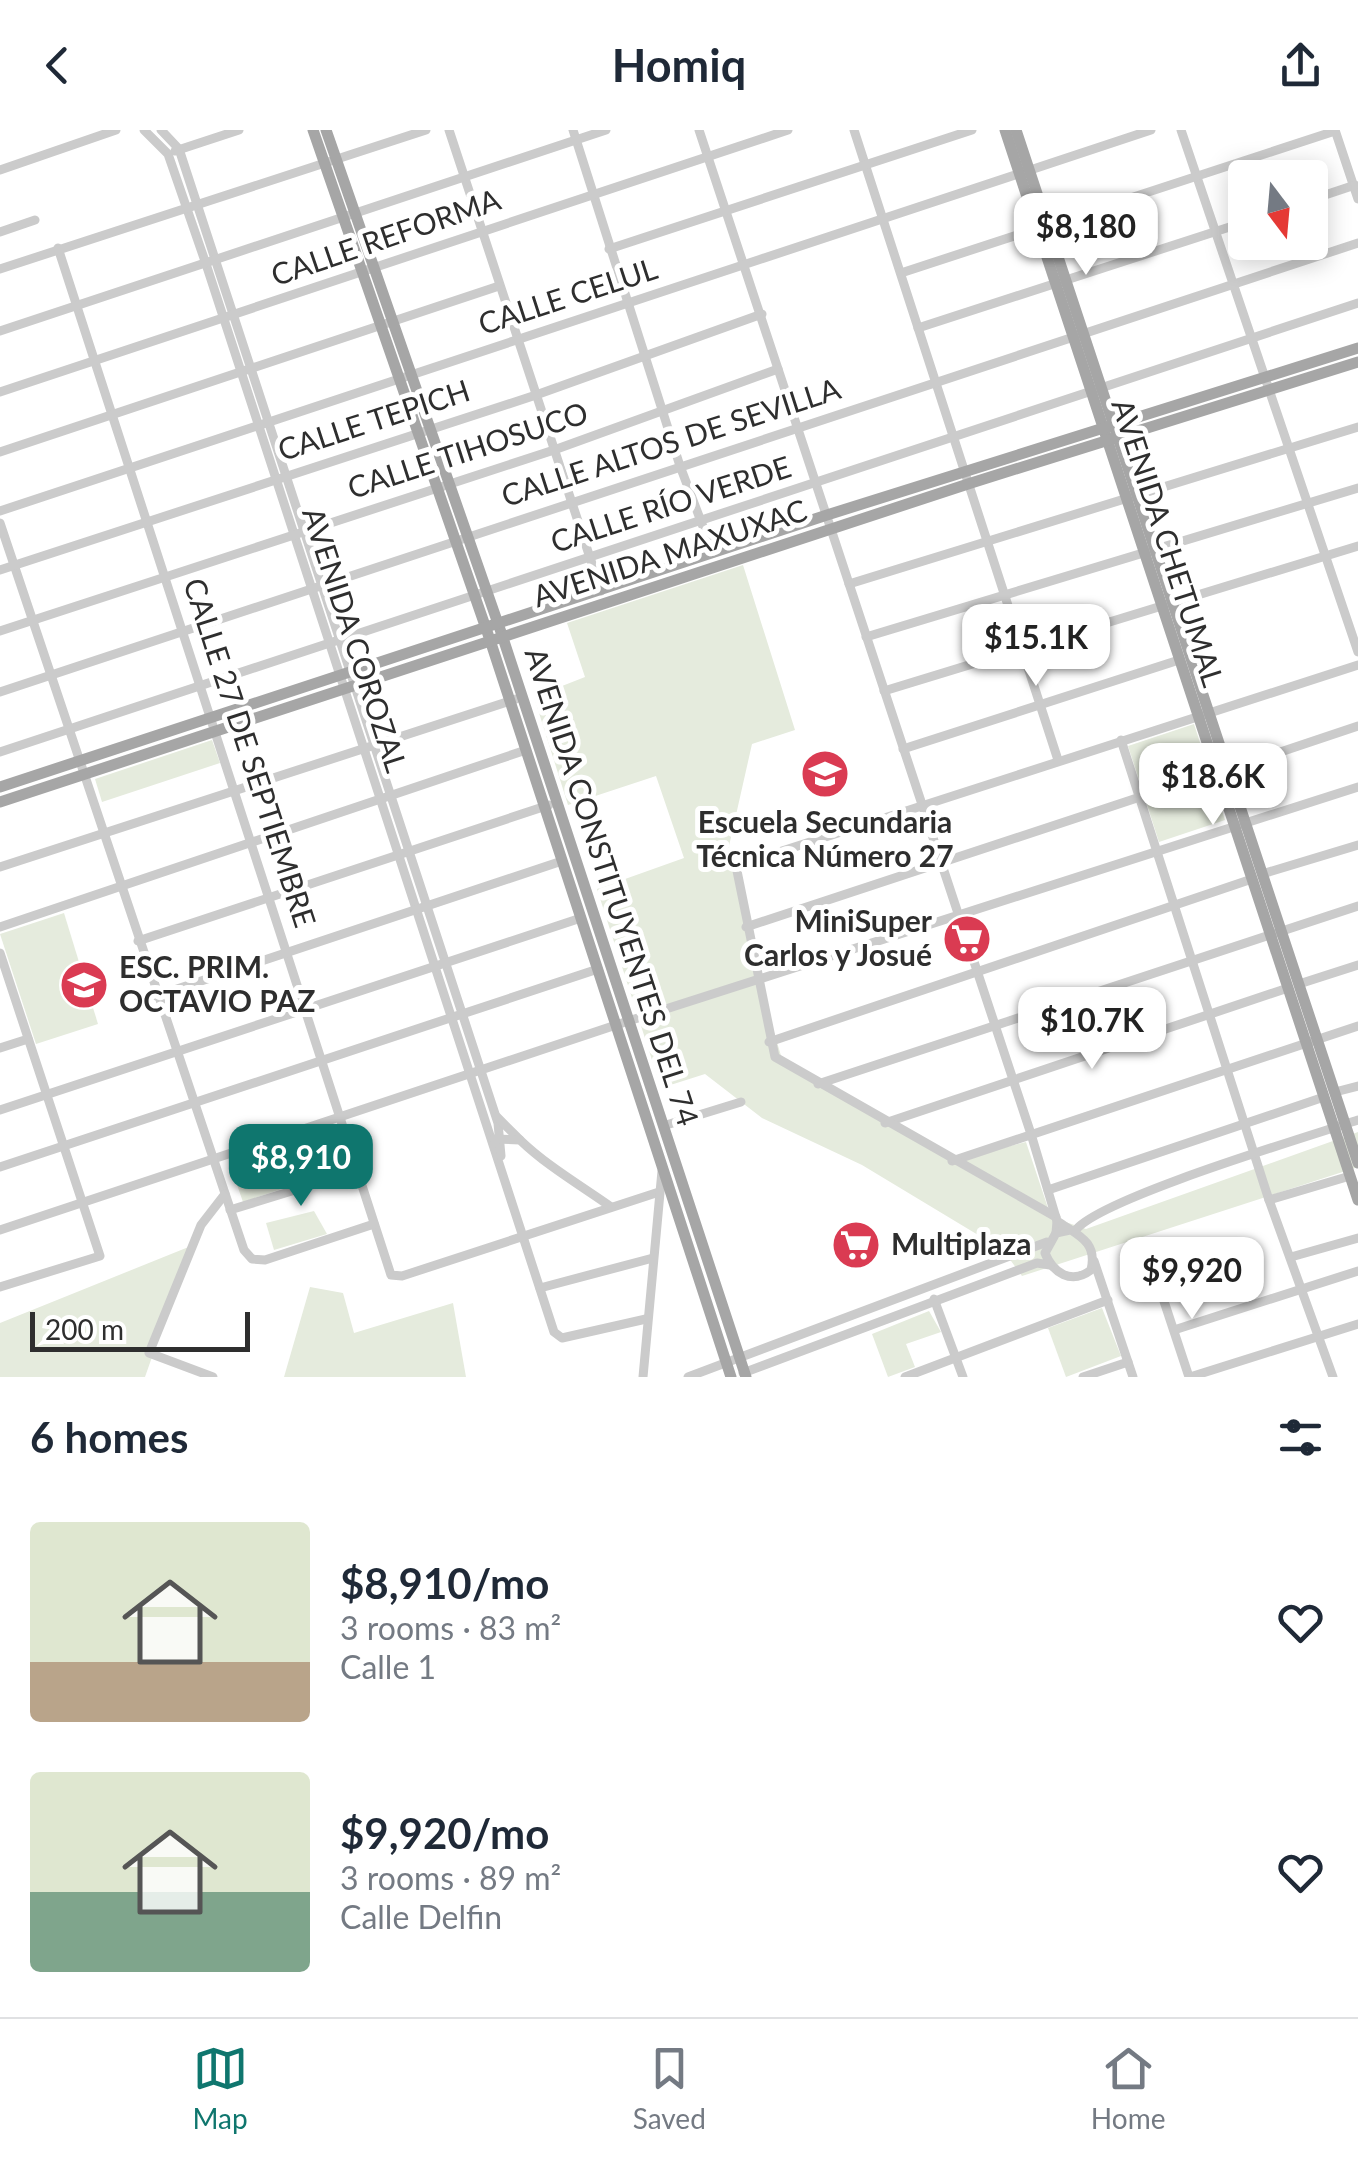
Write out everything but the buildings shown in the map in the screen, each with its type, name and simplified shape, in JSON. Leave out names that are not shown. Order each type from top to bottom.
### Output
[{"type":"main road","name":"AVENIDA CONSTITUYENTES DEL 74","points":[[313,130],[330,160],[462,538],[578,887],[629,1020],[745,1374]]},
{"type":"main road","name":"AVENIDA CONSTITUYENTES DEL 74","points":[[326,130],[330,160]]},
{"type":"main road","name":"AVENIDA CHETUMAL","points":[[1005,130],[1024,172],[1329,1095],[1346,1124],[1358,1163]]},
{"type":"main road","name":"AVENIDA CHETUMAL","points":[[1016,130],[1024,172]]},
{"type":"main road","name":"AVENIDA MAXUXAC","points":[[494,632],[601,591],[827,516],[1112,441],[1358,348]]},
{"type":"main road","name":"AVENIDA MAXUXAC","points":[[0,787],[216,732],[494,632],[831,529],[1108,427],[1358,362]]},
{"type":"main road","name":"AVENIDA CHETUMAL","points":[[1167,606],[1179,660],[1227,770],[1240,825]]},
{"type":"main road","name":"AVENIDA MAXUXAC","points":[[0,802],[211,717],[349,681]]},
{"type":"main road","name":"AVENIDA CONSTITUYENTES DEL 74","points":[[516,699],[526,750],[551,804],[562,861],[578,887],[581,918],[731,1377]]},
{"type":"main road","name":"AVENIDA CHETUMAL","points":[[1346,1124],[1350,1176],[1358,1200]]},
{"type":"street","points":[[0,170],[116,130]]},
{"type":"street","name":"AVENIDA COROZAL","points":[[144,130],[168,154],[186,208],[211,262]]},
{"type":"street","name":"AVENIDA COROZAL","points":[[161,130],[179,149],[198,204],[244,370],[370,746],[398,855],[434,966],[457,1015],[476,1071],[503,1174],[554,1332],[562,1338],[646,1319]]},
{"type":"street","points":[[168,154],[239,130]]},
{"type":"street","points":[[0,269],[426,130]]},
{"type":"street","points":[[449,130],[601,591]]},
{"type":"street","points":[[0,331],[463,178],[575,135],[606,130]]},
{"type":"street","points":[[699,130],[1031,1134],[1056,1219],[1056,1234]]},
{"type":"street","name":"CALLE REFORMA","points":[[0,392],[788,130]]},
{"type":"street","points":[[854,130],[1058,760]]},
{"type":"street","points":[[609,249],[972,130]]},
{"type":"street","name":"CALLE CELUL","points":[[0,512],[1151,130]]},
{"type":"street","points":[[1181,130],[1358,652]]},
{"type":"street","points":[[901,273],[1335,130],[1358,199]]},
{"type":"street","points":[[575,135],[680,466],[713,553]]},
{"type":"street","points":[[1328,194],[1356,185]]},
{"type":"street","points":[[0,232],[35,220]]},
{"type":"street","points":[[918,328],[1228,227]]},
{"type":"street","name":"CALLE ALTOS DE SEVILLA","points":[[0,692],[1358,243]]},
{"type":"street","name":"CALLE 27 DE SEPTIEMBRE","points":[[58,248],[391,1274],[402,1276],[523,1234]]},
{"type":"street","points":[[0,452],[500,286]]},
{"type":"street","name":"CALLE RÍO VERDE","points":[[0,752],[1358,303]]},
{"type":"street","name":"CALLE TEPICH","points":[[0,570],[536,395],[762,314]]},
{"type":"street","name":"CALLE TIHOSUCO","points":[[0,631],[554,450],[778,369]]},
{"type":"street","points":[[849,584],[1358,427]]},
{"type":"street","points":[[866,638],[1358,488]]},
{"type":"street","points":[[0,523],[244,1250],[252,1260],[265,1260],[374,1224]]},
{"type":"street","points":[[884,691],[1358,546]]},
{"type":"street","points":[[1343,611],[1358,606]]},
{"type":"street","points":[[902,749],[1043,707],[1179,660]]},
{"type":"street","points":[[1133,1377],[1084,1236],[775,1058],[756,980],[736,866],[1358,665]]},
{"type":"street","points":[[0,866],[516,699]]},
{"type":"street","points":[[1227,770],[1358,726]]},
{"type":"street","points":[[1121,740],[1269,1200],[1333,1377]]},
{"type":"street","points":[[0,927],[526,750]]},
{"type":"street","points":[[0,1230],[616,1024],[1358,787]]},
{"type":"street","name":"AVENIDA COROZAL","points":[[386,797],[428,905],[457,1015]]},
{"type":"street","points":[[746,927],[1137,798]]},
{"type":"street","points":[[138,941],[551,804]]},
{"type":"street","points":[[769,1042],[1358,845]]},
{"type":"street","points":[[156,996],[562,861]]},
{"type":"street","points":[[818,1084],[1358,906]]},
{"type":"street","points":[[0,1110],[581,918]]},
{"type":"street","points":[[0,954],[5,984],[28,1039],[100,1256],[1,1283]]},
{"type":"street","points":[[885,1122],[1358,966]]},
{"type":"street","points":[[0,1167],[598,970]]},
{"type":"street","points":[[952,1160],[1358,1026]]},
{"type":"street","points":[[0,1048],[28,1039]]},
{"type":"street","name":"AVENIDA COROZAL","points":[[476,1071],[496,1117],[495,1139]]},
{"type":"street","points":[[1048,1190],[1358,1086]]},
{"type":"street","points":[[663,1126],[741,1102]]},
{"type":"street","points":[[496,1117],[544,1162],[563,1170],[611,1207]]},
{"type":"street","points":[[688,1377],[1047,1242],[1103,1210],[1346,1124]]},
{"type":"street","points":[[495,1139],[520,1140]]},
{"type":"street","points":[[642,1377],[662,1168]]},
{"type":"street","points":[[230,1210],[360,1170]]},
{"type":"street","points":[[1269,1200],[1350,1176]]},
{"type":"street","points":[[523,1234],[659,1192]]},
{"type":"street","points":[[222,1377],[149,1353],[201,1225],[225,1194]]},
{"type":"street","points":[[1291,1257],[1358,1238]]},
{"type":"street","points":[[1047,1242],[1044,1253],[1050,1266]]},
{"type":"street","points":[[540,1288],[653,1258]]},
{"type":"street","points":[[1083,1276],[1093,1260]]},
{"type":"street","points":[[731,1377],[1036,1263],[1050,1266],[1069,1278],[1101,1280]]},
{"type":"street","points":[[1174,1330],[1358,1271]]},
{"type":"street","points":[[1156,1280],[1190,1377],[1358,1324]]},
{"type":"street","points":[[929,1288],[964,1377]]},
{"type":"street","points":[[905,1377],[1108,1300]]},
{"type":"street","points":[[1082,1377],[1128,1362]]},
{"type":"shaded area","points":[[743,565],[795,730],[752,744],[729,846],[755,968],[782,1059],[955,1160],[1026,1142],[1051,1217],[1086,1229],[1358,1132],[1358,1167],[1022,1276],[1003,1250],[862,1165],[762,1118],[705,1074],[661,1088],[597,889],[684,858],[656,776],[568,805],[534,697],[585,677],[567,623]]},
{"type":"shaded area","points":[[1194,724],[1225,820],[1159,842],[1128,746]]},
{"type":"shaded area","points":[[212,740],[220,763],[102,802],[95,779]]},
{"type":"shaded area","points":[[64,913],[98,1024],[36,1044],[0,934]]},
{"type":"shaded area","points":[[343,1142],[348,1167],[243,1202],[235,1179]]},
{"type":"shaded area","points":[[314,1211],[327,1234],[274,1250],[266,1223]]},
{"type":"shaded area","points":[[191,1246],[145,1377],[0,1377],[0,1323]]},
{"type":"shaded area","points":[[310,1287],[343,1293],[354,1333],[453,1303],[466,1377],[284,1377]]},
{"type":"shaded area","points":[[1102,1308],[1121,1356],[1066,1377],[1048,1328]]},
{"type":"shaded area","points":[[929,1311],[941,1332],[906,1344],[915,1367],[888,1377],[872,1334]]},
{"type":"place","name":"Escuela Secundaria Técnica Número 27","points":[[825,774]]},
{"type":"place","name":"MiniSuper Carlos y Josué","points":[[967,939]]},
{"type":"place","name":"ESC. PRIM. OCTAVIO PAZ","points":[[84,985]]},
{"type":"place","name":"Multiplaza","points":[[856,1245]]}]
